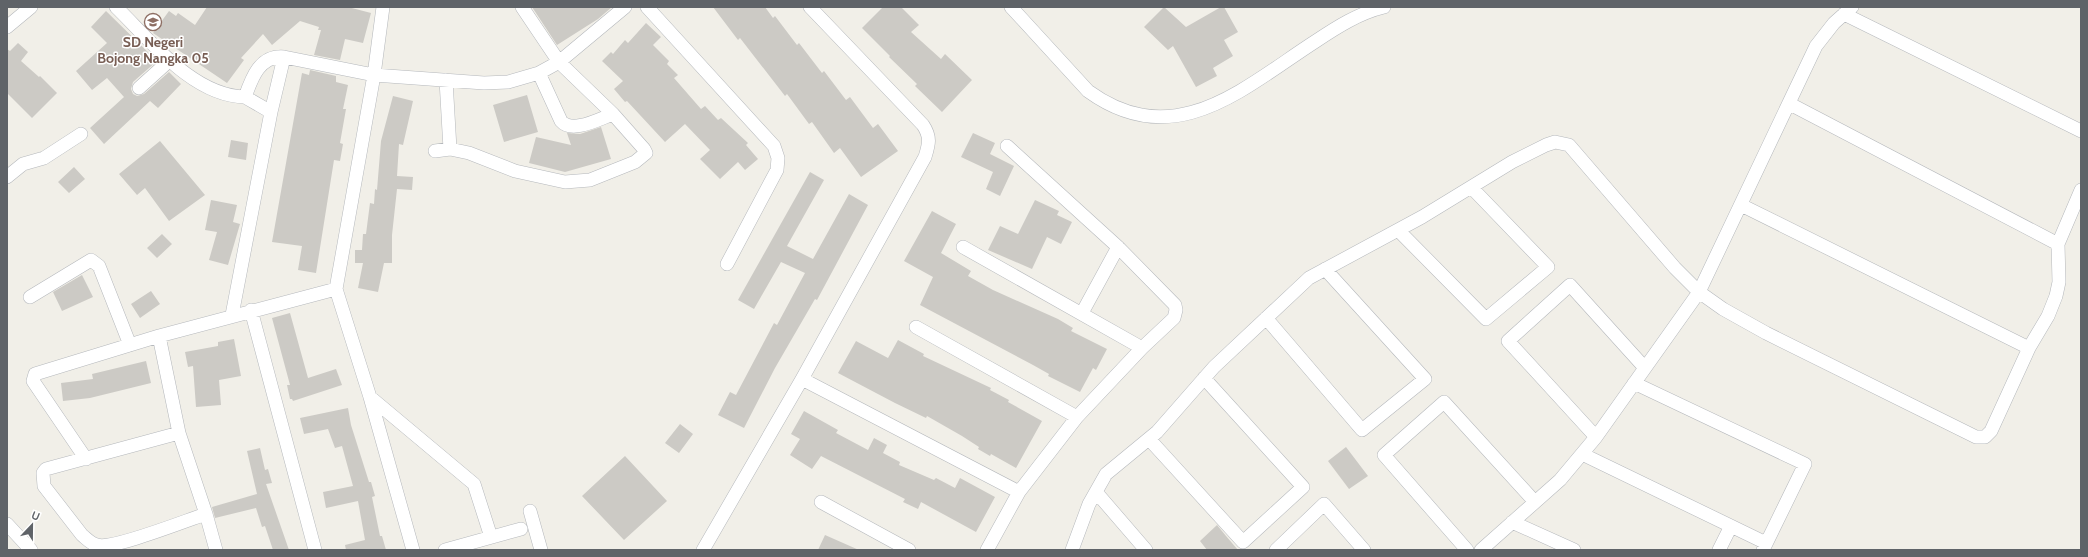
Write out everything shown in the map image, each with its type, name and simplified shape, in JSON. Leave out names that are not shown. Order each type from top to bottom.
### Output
[{"type":"street","points":[[7,28],[31,7]]},
{"type":"street","points":[[116,7],[185,73],[212,90],[233,97],[245,97],[271,112]]},
{"type":"street","points":[[383,7],[374,75],[336,288],[370,397],[413,550]]},
{"type":"street","points":[[435,151],[450,149],[469,153],[515,171],[565,182],[590,180],[635,162],[646,153],[644,148],[613,114],[559,62],[522,7]]},
{"type":"street","points":[[245,97],[263,63],[274,56],[374,75],[496,83],[522,79],[539,73],[559,62],[625,7]]},
{"type":"street","points":[[647,7],[774,146],[778,158],[777,170],[727,264]]},
{"type":"street","points":[[704,550],[802,379],[924,157],[930,139],[923,125],[810,7]]},
{"type":"street","points":[[1011,7],[1088,91],[1102,101],[1134,114],[1152,117],[1173,117],[1192,114],[1237,92],[1338,26],[1357,16],[1384,7]]},
{"type":"street","points":[[1482,550],[1560,480],[1582,454],[1596,437],[1699,292],[1790,104],[1816,46],[1834,23],[1848,10],[2081,131]]},
{"type":"street","points":[[232,315],[271,112],[284,57]]},
{"type":"street","points":[[139,88],[170,60]]},
{"type":"street","points":[[539,73],[564,125],[574,127],[613,114]]},
{"type":"street","points":[[446,80],[450,149]]},
{"type":"street","points":[[1790,104],[2058,244]]},
{"type":"street","points":[[7,177],[23,164],[44,158],[81,134]]},
{"type":"street","points":[[1072,550],[1070,549],[1088,504],[1106,474],[1157,432],[1214,366],[1309,278],[1398,230],[1512,162],[1546,144],[1559,142],[1569,145],[1675,268],[1699,292],[1723,309],[1766,333],[1976,437],[1985,437],[1991,431],[2029,348],[2048,316],[2056,296],[2059,282],[2058,244],[2081,190]]},
{"type":"street","points":[[987,550],[1019,492],[1078,418],[1142,348],[1174,318],[1176,310],[1175,305],[1118,247],[1007,146]]},
{"type":"street","points":[[1398,230],[1486,319],[1548,266],[1471,187]]},
{"type":"street","points":[[1741,205],[2029,348]]},
{"type":"street","points":[[963,247],[1142,348]]},
{"type":"street","points":[[1082,314],[1118,247]]},
{"type":"street","points":[[30,297],[91,260],[94,261],[99,266],[130,345]]},
{"type":"street","points":[[1266,318],[1362,430],[1425,379],[1325,269]]},
{"type":"street","points":[[1596,437],[1508,341],[1570,285],[1645,368]]},
{"type":"street","points":[[86,459],[33,378],[38,373],[232,315],[336,288]]},
{"type":"street","points":[[251,310],[315,550]]},
{"type":"street","points":[[916,327],[1078,418]]},
{"type":"street","points":[[159,336],[179,433],[206,514],[216,550]]},
{"type":"street","points":[[1149,439],[1243,542],[1303,487],[1204,378]]},
{"type":"street","points":[[802,379],[1019,492]]},
{"type":"street","points":[[1582,454],[1731,526],[1765,546],[1805,464],[1634,383]]},
{"type":"street","points":[[370,397],[474,484],[491,537]]},
{"type":"street","points":[[1467,550],[1384,455],[1444,402],[1534,502]]},
{"type":"street","points":[[179,433],[46,469],[42,473],[44,486],[82,535],[88,541],[98,546],[118,543],[206,514]]},
{"type":"street","points":[[1096,492],[1146,550]]},
{"type":"street","points":[[821,502],[909,550]]},
{"type":"street","points":[[1276,550],[1324,504],[1364,550]]},
{"type":"street","points":[[530,511],[541,550]]},
{"type":"street","points":[[1512,522],[1574,550]]},
{"type":"street","points":[[7,524],[31,550]]},
{"type":"street","points":[[1719,550],[1731,526]]},
{"type":"street","points":[[445,550],[521,529]]},
{"type":"building","points":[[207,7],[348,7],[371,13],[363,43],[345,39],[340,60],[314,55],[321,30],[318,30],[319,27],[300,21],[272,45],[263,34],[241,58],[244,60],[227,83],[153,33],[169,11],[176,16],[178,13],[195,25]]},
{"type":"building","points":[[532,7],[612,7],[598,19],[557,45]]},
{"type":"building","points":[[713,7],[765,7],[773,18],[775,16],[797,45],[799,43],[822,73],[824,71],[846,100],[850,97],[873,128],[878,124],[898,151],[861,177],[840,148],[834,153],[812,122],[809,124],[787,94],[785,96],[740,38],[738,40]]},
{"type":"building","points":[[883,7],[901,7],[919,25],[911,32],[941,59],[945,54],[972,80],[942,112],[915,86],[917,84],[862,28]]},
{"type":"building","points":[[1164,7],[1186,27],[1221,7],[1224,7],[1238,32],[1224,40],[1233,56],[1213,68],[1217,76],[1196,87],[1173,46],[1168,50],[1144,27]]},
{"type":"building","points":[[106,11],[157,61],[133,82],[131,89],[133,94],[137,96],[144,94],[169,72],[181,84],[158,108],[150,101],[104,144],[90,128],[124,97],[107,78],[92,90],[76,71],[107,43],[91,27]]},
{"type":"building","points":[[646,23],[661,37],[653,45],[669,61],[667,64],[678,75],[674,78],[701,109],[705,106],[718,120],[721,118],[748,143],[746,145],[758,159],[745,170],[738,162],[720,179],[700,159],[710,150],[685,124],[665,142],[614,89],[623,81],[602,61],[611,52],[613,54],[625,40],[628,43]]},
{"type":"building","points":[[18,43],[28,52],[21,61],[39,77],[40,76],[57,93],[32,118],[7,93],[7,49],[10,51]]},
{"type":"building","points":[[310,70],[336,76],[336,82],[348,85],[343,109],[346,109],[340,143],[343,144],[340,161],[334,160],[316,273],[298,270],[302,246],[272,242],[302,73],[309,75]]},
{"type":"building","points":[[527,95],[538,132],[504,142],[493,105]]},
{"type":"building","points":[[393,96],[413,101],[403,145],[399,144],[397,176],[413,177],[412,190],[397,189],[392,235],[392,263],[384,263],[378,292],[358,288],[363,263],[355,263],[355,250],[362,250],[363,234],[366,234],[370,203],[374,204],[375,189],[377,190],[381,141]]},
{"type":"building","points":[[601,127],[611,159],[565,172],[529,163],[536,137],[571,145],[567,133],[580,134]]},
{"type":"building","points":[[973,133],[995,143],[990,154],[1014,166],[1000,196],[986,189],[993,172],[961,157]]},
{"type":"building","points":[[231,140],[248,143],[246,160],[228,157]]},
{"type":"building","points":[[160,141],[205,195],[169,221],[145,188],[137,195],[119,174]]},
{"type":"building","points":[[74,167],[85,179],[69,193],[58,182]]},
{"type":"building","points":[[810,172],[824,180],[787,246],[813,259],[849,194],[868,205],[817,300],[815,299],[775,368],[744,428],[718,415],[730,392],[736,395],[774,323],[777,325],[805,273],[781,262],[754,309],[738,300]]},
{"type":"building","points":[[211,200],[237,205],[233,222],[240,224],[228,265],[209,260],[217,232],[205,230]]},
{"type":"building","points":[[1035,200],[1059,211],[1057,215],[1072,222],[1061,244],[1047,237],[1032,269],[988,250],[1000,226],[1018,234]]},
{"type":"building","points":[[932,211],[956,224],[941,253],[971,271],[968,276],[993,290],[1058,319],[1073,328],[1071,331],[1107,349],[1096,370],[1093,368],[1080,392],[1048,376],[1049,374],[1033,365],[920,305],[933,277],[904,261]]},
{"type":"building","points":[[162,234],[172,244],[157,258],[147,248]]},
{"type":"building","points":[[82,275],[93,297],[62,311],[53,292]]},
{"type":"building","points":[[151,291],[160,304],[140,318],[131,304]]},
{"type":"building","points":[[290,313],[308,378],[336,369],[342,385],[293,401],[290,399],[287,385],[290,385],[272,318]]},
{"type":"building","points":[[234,339],[241,376],[219,380],[221,405],[196,407],[193,366],[188,367],[185,352],[218,346],[218,342]]},
{"type":"building","points":[[898,340],[924,354],[923,356],[991,388],[990,390],[1009,400],[1008,402],[1042,421],[1016,468],[991,454],[990,456],[978,449],[979,447],[962,436],[927,416],[926,418],[838,373],[856,341],[888,358]]},
{"type":"building","points":[[146,361],[151,383],[90,398],[63,401],[61,383],[93,379],[92,374]]},
{"type":"building","points":[[348,408],[351,425],[369,482],[371,482],[375,496],[372,497],[380,536],[382,536],[386,550],[346,550],[345,545],[365,540],[358,501],[326,508],[323,492],[353,486],[342,446],[335,448],[328,429],[304,434],[300,418]]},
{"type":"building","points":[[804,411],[838,430],[836,433],[868,450],[874,438],[887,445],[883,453],[900,462],[899,465],[934,480],[936,478],[955,488],[960,478],[995,497],[976,532],[921,502],[918,509],[903,502],[905,499],[821,456],[812,469],[790,455],[800,439],[791,434]]},
{"type":"building","points":[[680,424],[693,434],[679,453],[665,443]]},
{"type":"building","points":[[1346,447],[1368,476],[1349,489],[1328,461]]},
{"type":"building","points":[[260,448],[265,470],[268,469],[272,483],[266,484],[289,550],[273,550],[265,526],[262,527],[256,508],[215,518],[212,507],[257,494],[247,451]]},
{"type":"building","points":[[625,456],[667,501],[624,540],[582,496]]},
{"type":"building","points":[[1217,525],[1238,550],[1207,550],[1200,541]]},
{"type":"building","points":[[825,535],[859,550],[818,550]]},
{"type":"place","name":"SD Negeri Bojong Nangka 05","points":[[153,22]]}]
